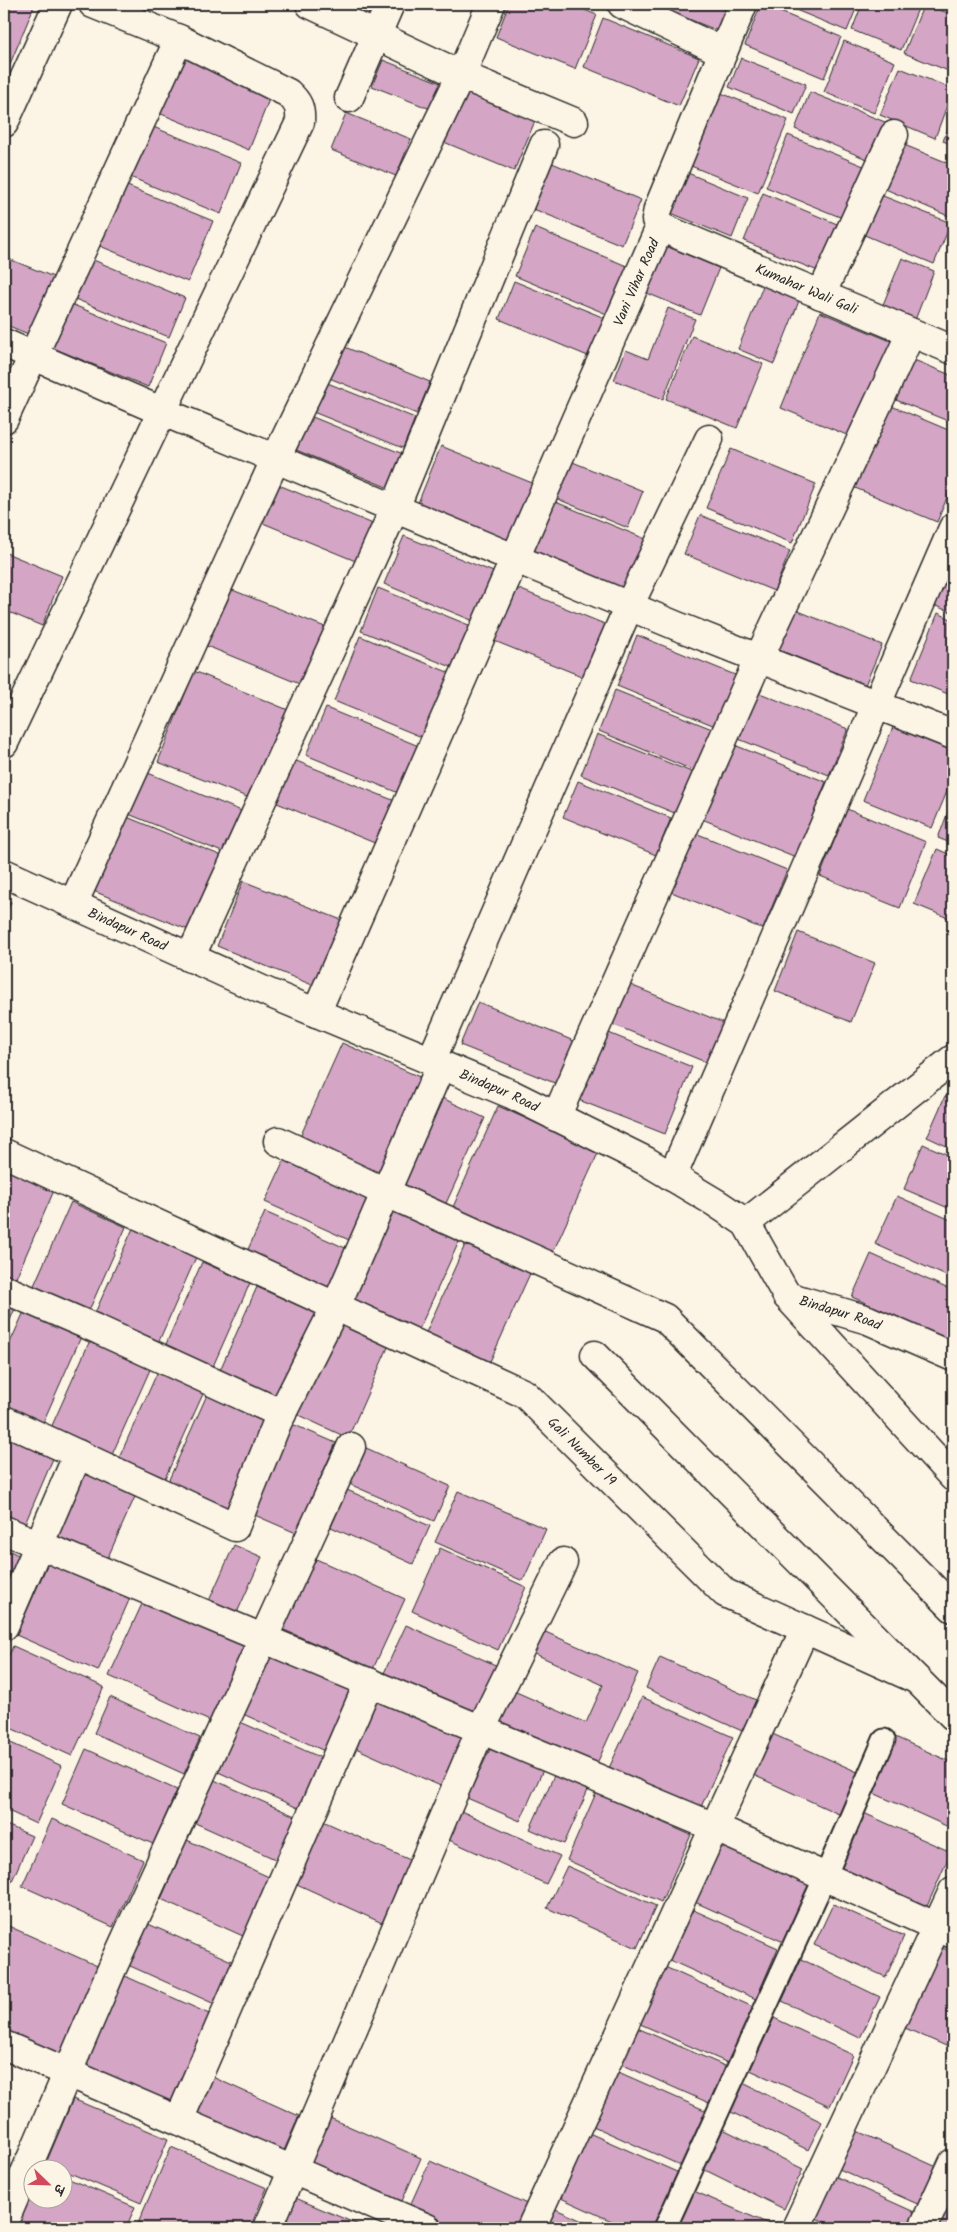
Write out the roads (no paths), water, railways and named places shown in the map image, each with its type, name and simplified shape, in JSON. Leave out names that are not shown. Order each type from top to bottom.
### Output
[{"type":"street","points":[[4,123],[13,80],[58,4]]},
{"type":"street","points":[[4,743],[300,122],[301,111],[296,101],[288,93],[179,39],[126,10],[93,4]]},
{"type":"street","points":[[310,4],[461,74],[574,122]]},
{"type":"street","points":[[349,98],[390,4]]},
{"type":"street","points":[[73,904],[276,458],[461,74],[491,4]]},
{"type":"street","points":[[622,4],[723,52]]},
{"type":"street","name":"Vani Vihar Road","points":[[316,1013],[660,227],[656,220],[658,209],[743,4]]},
{"type":"street","points":[[4,419],[179,39]]},
{"type":"street","points":[[821,295],[894,135]]},
{"type":"street","points":[[190,958],[395,508],[544,146]]},
{"type":"street","name":"Kumahar Wali Gali","points":[[660,227],[953,350]]},
{"type":"street","points":[[556,1116],[758,658],[911,333]]},
{"type":"street","points":[[4,343],[161,411],[629,606],[953,734]]},
{"type":"street","points":[[4,1420],[235,1527],[282,1414],[336,1306],[387,1193],[436,1063],[629,606],[709,439]]},
{"type":"street","points":[[672,1177],[953,528]]},
{"type":"street","name":"Bindapur Road","points":[[4,873],[316,1013],[511,1094],[646,1161],[746,1223],[787,1296],[868,1320],[953,1356]]},
{"type":"street","points":[[746,1223],[953,1059]]},
{"type":"street","points":[[278,1141],[387,1193],[665,1318],[953,1608]]},
{"type":"street","name":"Gali Number 19","points":[[4,1153],[526,1394],[725,1593],[916,1679]]},
{"type":"street","points":[[4,1289],[99,1330],[282,1414]]},
{"type":"street","points":[[787,1296],[953,1477]]},
{"type":"street","points":[[595,1355],[953,1716]]},
{"type":"street","points":[[4,2222],[111,1971],[351,1447]]},
{"type":"street","points":[[4,1626],[78,1454]]},
{"type":"street","points":[[4,1530],[714,1827],[944,1930]]},
{"type":"street","points":[[268,2228],[295,2170],[480,1729],[562,1562]]},
{"type":"street","points":[[531,2228],[805,1629]]},
{"type":"street","points":[[179,2120],[369,1682]]},
{"type":"street","points":[[796,2228],[944,1930],[953,1891]]},
{"type":"street","points":[[4,2045],[427,2228]]},
{"type":"street","points":[[923,2228],[953,2163]]},
{"type":"lane","points":[[665,2228],[825,1877],[884,1740]]}]
